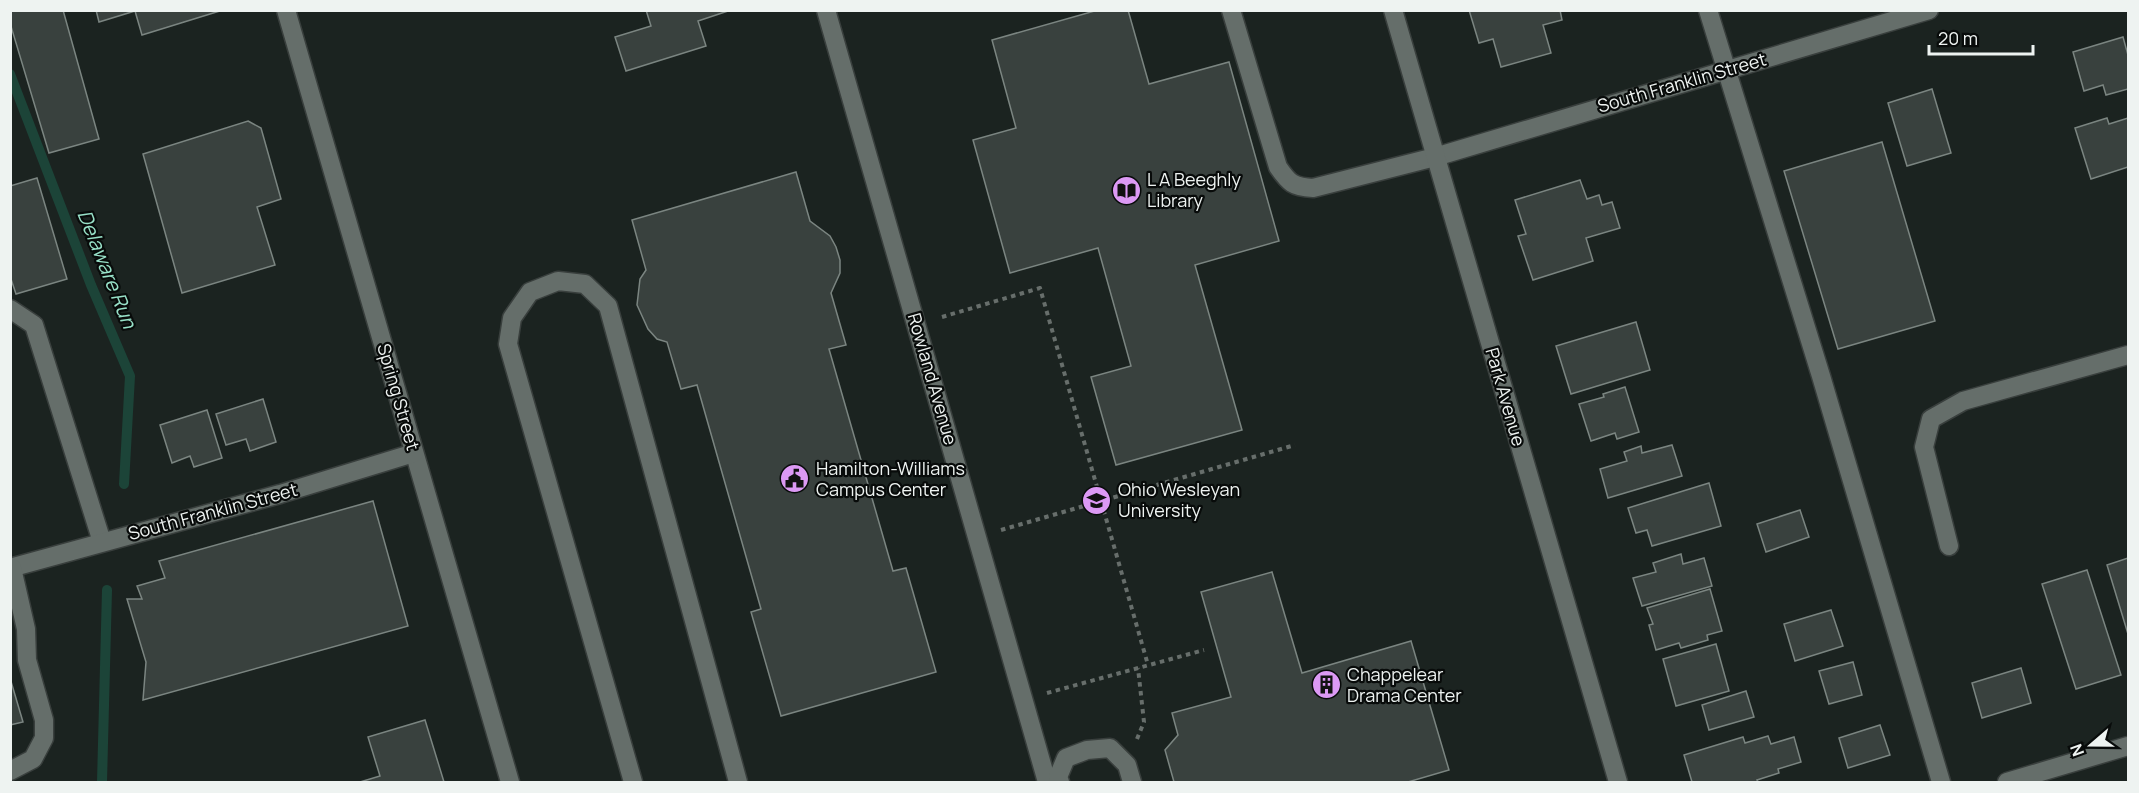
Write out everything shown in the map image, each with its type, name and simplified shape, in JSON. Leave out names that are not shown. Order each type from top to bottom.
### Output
[{"type":"street","name":"Spring Street","points":[[286,10],[510,783]]},
{"type":"street","name":"Rowland Avenue","points":[[826,10],[1047,783]]},
{"type":"street","name":"South Franklin Street","points":[[1231,10],[1278,167],[1288,181],[1299,187],[1313,188],[1435,157],[1929,10]]},
{"type":"street","name":"Park Avenue","points":[[1393,10],[1618,783]]},
{"type":"street","points":[[1708,10],[1821,376],[1941,783]]},
{"type":"street","points":[[633,783],[508,344],[512,318],[530,292],[558,281],[585,284],[608,306],[738,783]]},
{"type":"street","points":[[10,309],[34,325],[102,542]]},
{"type":"street","points":[[1949,546],[1924,447],[1931,419],[1963,401],[2128,355]]},
{"type":"street","name":"South Franklin Street","points":[[11,568],[280,494],[414,453]]},
{"type":"street","points":[[10,771],[33,759],[44,738],[44,720],[27,660],[26,629],[11,568]]},
{"type":"street","points":[[2007,783],[2128,746]]},
{"type":"street","points":[[1060,783],[1058,777],[1066,758],[1088,750],[1110,748],[1130,774]]},
{"type":"path","points":[[916,324],[1041,288],[1148,665]]},
{"type":"path","points":[[977,537],[1295,445]]},
{"type":"path","points":[[1023,700],[1204,650]]},
{"type":"path","points":[[1130,774],[1144,722],[1138,668]]},
{"type":"building","points":[[10,10],[63,10],[99,139],[49,153],[10,23]]},
{"type":"building","points":[[96,10],[223,10],[142,35],[135,11],[99,22]]},
{"type":"building","points":[[646,10],[731,10],[698,21],[706,46],[626,71],[615,37],[651,26]]},
{"type":"building","name":"L A Beeghly Library","points":[[1098,10],[1128,10],[1149,84],[1229,62],[1279,241],[1195,265],[1242,430],[1116,465],[1091,377],[1131,366],[1098,248],[1010,273],[973,140],[1016,128],[992,40]]},
{"type":"building","points":[[1469,10],[1560,10],[1562,20],[1543,25],[1551,53],[1501,67],[1493,39],[1479,43]]},
{"type":"building","points":[[2123,37],[2128,55],[2128,89],[2106,95],[2103,85],[2084,91],[2073,52]]},
{"type":"building","points":[[1932,89],[1951,153],[1907,166],[1888,103]]},
{"type":"building","points":[[2107,118],[2109,124],[2128,118],[2128,167],[2091,179],[2075,128]]},
{"type":"building","points":[[248,121],[261,128],[281,199],[257,207],[275,265],[182,293],[143,154]]},
{"type":"building","points":[[1882,142],[1935,321],[1838,349],[1784,171]]},
{"type":"building","name":"Hamilton-Williams Campus Center","points":[[796,172],[810,221],[830,236],[840,260],[840,273],[831,293],[846,345],[829,349],[893,571],[906,568],[936,672],[781,716],[751,612],[761,609],[697,385],[681,389],[667,342],[657,339],[648,329],[637,305],[640,279],[646,270],[632,220]]},
{"type":"building","points":[[37,178],[67,279],[16,294],[10,276],[10,186]]},
{"type":"building","points":[[1580,180],[1587,199],[1599,195],[1602,205],[1612,202],[1620,228],[1586,238],[1593,261],[1533,280],[1518,236],[1526,234],[1515,200]]},
{"type":"building","points":[[1636,322],[1650,370],[1571,394],[1556,346]]},
{"type":"building","points":[[1625,387],[1639,432],[1617,439],[1615,433],[1591,441],[1579,404],[1604,397],[1603,394]]},
{"type":"building","points":[[263,399],[276,442],[250,451],[246,439],[226,445],[216,414]]},
{"type":"building","points":[[207,410],[222,458],[194,467],[190,456],[172,463],[160,425]]},
{"type":"building","points":[[1672,445],[1682,476],[1608,498],[1600,469],[1627,461],[1624,452],[1641,446],[1642,453]]},
{"type":"building","points":[[1709,483],[1721,526],[1652,546],[1647,530],[1636,533],[1628,508]]},
{"type":"building","points":[[373,501],[408,626],[143,700],[146,662],[127,599],[142,599],[137,586],[165,578],[159,561]]},
{"type":"building","points":[[1800,510],[1809,537],[1766,552],[1757,524]]},
{"type":"building","points":[[1681,554],[1683,564],[1704,558],[1712,586],[1642,606],[1633,578],[1656,572],[1653,563]]},
{"type":"building","points":[[2128,558],[2128,634],[2107,565]]},
{"type":"building","points":[[2087,570],[2121,675],[2076,689],[2042,584]]},
{"type":"building","name":"Chappelear Drama Center","points":[[1272,572],[1302,673],[1411,641],[1449,770],[1408,782],[1174,782],[1165,750],[1178,735],[1172,713],[1231,697],[1201,592]]},
{"type":"building","points":[[1710,589],[1722,631],[1707,635],[1708,640],[1681,648],[1679,643],[1656,650],[1649,625],[1653,624],[1647,608]]},
{"type":"building","points":[[1831,610],[1843,646],[1795,661],[1784,624]]},
{"type":"building","points":[[1716,644],[1729,691],[1676,706],[1663,659]]},
{"type":"building","points":[[1853,662],[1862,695],[1829,704],[1819,671]]},
{"type":"building","points":[[2021,668],[2031,703],[1982,718],[1972,683]]},
{"type":"building","points":[[10,678],[23,722],[10,725]]},
{"type":"building","points":[[1746,691],[1754,717],[1709,730],[1702,705]]},
{"type":"building","points":[[425,720],[444,782],[360,782],[380,776],[368,737]]},
{"type":"building","points":[[1880,725],[1890,755],[1848,768],[1839,738]]},
{"type":"building","points":[[1768,736],[1771,744],[1794,737],[1801,762],[1778,769],[1779,773],[1757,780],[1758,782],[1692,782],[1684,755],[1743,737],[1745,743]]},
{"type":"waterway","name":"Delaware Run","points":[[10,74],[91,285],[130,376],[124,484]]},
{"type":"waterway","name":"Delaware Run","points":[[102,782],[107,590]]},
{"type":"place","name":"L A Beeghly Library","points":[[1126,190]]},
{"type":"place","name":"Hamilton-Williams Campus Center","points":[[795,479]]},
{"type":"place","name":"Ohio Wesleyan University","points":[[1097,500]]},
{"type":"place","name":"Chappelear Drama Center","points":[[1326,685]]}]
